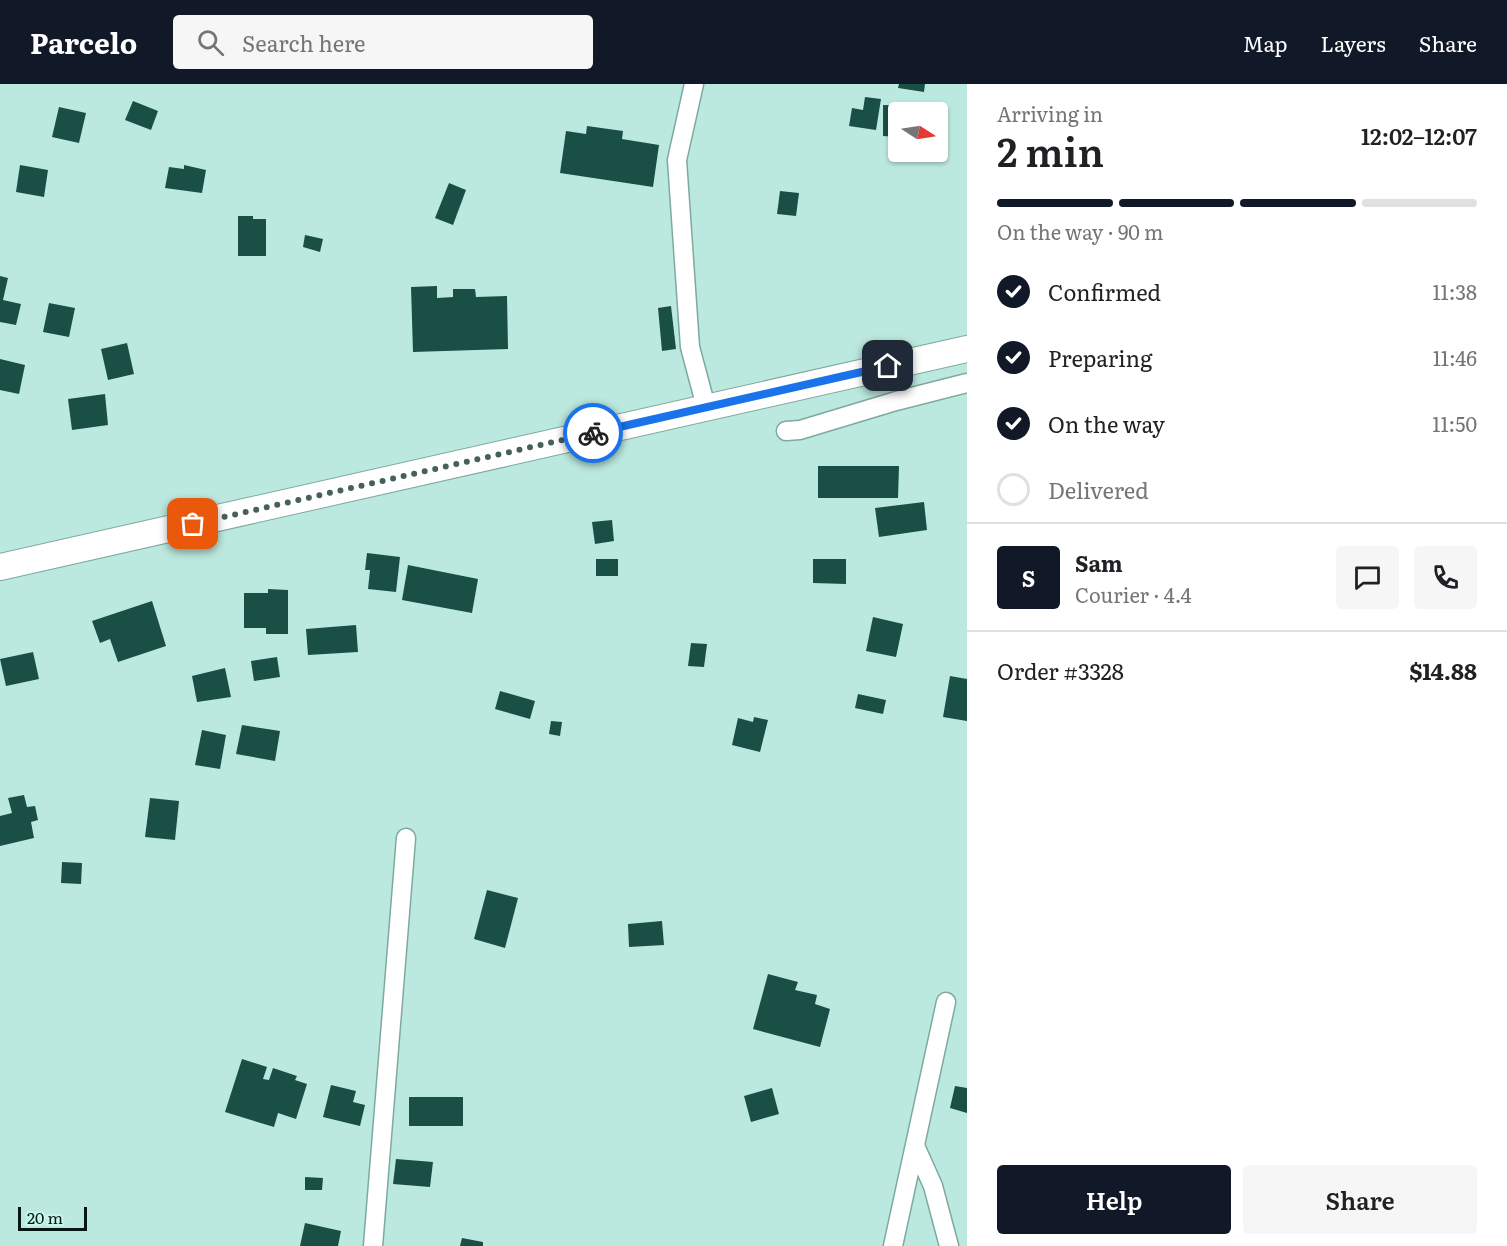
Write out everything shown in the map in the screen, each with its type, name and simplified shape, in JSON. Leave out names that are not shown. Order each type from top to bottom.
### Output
[{"type":"main road","points":[[0,567],[967,349]]},
{"type":"street","points":[[694,84],[676,160],[690,347],[705,407]]},
{"type":"street","points":[[786,430],[800,430],[896,401],[967,383]]},
{"type":"street","points":[[373,1246],[406,838]]},
{"type":"street","points":[[893,1246],[946,1002]]},
{"type":"street","points":[[916,1148],[933,1186],[949,1246]]},
{"type":"building","points":[[899,84],[925,84],[924,92],[898,88]]},
{"type":"building","points":[[865,97],[881,99],[876,130],[849,126],[852,108],[863,110]]},
{"type":"building","points":[[133,101],[158,111],[151,130],[125,120]]},
{"type":"building","points":[[883,105],[888,105],[888,136],[883,136]]},
{"type":"building","points":[[59,107],[86,113],[79,143],[52,137]]},
{"type":"building","points":[[587,126],[623,131],[622,139],[659,145],[653,187],[560,173],[566,131],[586,134]]},
{"type":"building","points":[[20,165],[48,170],[44,197],[16,192]]},
{"type":"building","points":[[184,165],[206,170],[202,193],[165,188],[169,167],[184,169]]},
{"type":"building","points":[[449,183],[466,190],[453,225],[435,218]]},
{"type":"building","points":[[780,191],[799,193],[796,216],[777,214]]},
{"type":"building","points":[[238,216],[266,219],[266,256],[238,256]]},
{"type":"building","points":[[305,235],[323,239],[320,252],[303,247]]},
{"type":"building","points":[[0,276],[8,278],[3,300],[21,304],[16,325],[0,322]]},
{"type":"building","points":[[437,286],[437,298],[453,297],[453,289],[475,289],[476,297],[507,296],[508,349],[413,352],[411,287]]},
{"type":"building","points":[[49,303],[75,308],[69,337],[43,332]]},
{"type":"building","points":[[671,306],[676,349],[662,351],[658,308]]},
{"type":"building","points":[[127,343],[134,374],[108,380],[101,349]]},
{"type":"building","points":[[0,359],[25,365],[19,394],[0,390]]},
{"type":"building","points":[[105,394],[108,425],[72,430],[68,399]]},
{"type":"building","points":[[818,466],[899,466],[898,498],[818,498]]},
{"type":"building","points":[[924,502],[927,530],[879,537],[875,508]]},
{"type":"building","points":[[612,520],[614,541],[595,544],[592,522]]},
{"type":"building","points":[[367,553],[400,557],[396,592],[368,589],[370,570],[365,570]]},
{"type":"building","points":[[596,559],[618,559],[618,576],[596,576]]},
{"type":"building","points":[[813,559],[846,559],[846,584],[813,583]]},
{"type":"building","points":[[408,565],[478,579],[472,613],[402,600]]},
{"type":"building","points":[[268,589],[288,590],[288,634],[266,634],[266,628],[244,628],[244,593],[268,593]]},
{"type":"building","points":[[152,601],[166,646],[118,662],[110,639],[100,643],[92,621]]},
{"type":"building","points":[[873,617],[903,624],[896,657],[866,651]]},
{"type":"building","points":[[356,625],[358,652],[308,655],[306,629]]},
{"type":"building","points":[[691,643],[707,644],[704,667],[688,666]]},
{"type":"building","points":[[33,652],[39,679],[6,686],[0,659]]},
{"type":"building","points":[[277,657],[280,677],[254,681],[251,661]]},
{"type":"building","points":[[225,668],[231,697],[197,702],[192,676]]},
{"type":"building","points":[[950,676],[967,679],[967,721],[943,717]]},
{"type":"building","points":[[500,691],[535,701],[530,719],[495,709]]},
{"type":"building","points":[[858,694],[886,700],[883,714],[855,708]]},
{"type":"building","points":[[754,717],[768,720],[760,752],[732,745],[738,718],[753,722]]},
{"type":"building","points":[[551,721],[562,722],[560,736],[549,734]]},
{"type":"building","points":[[242,725],[280,731],[275,761],[236,754]]},
{"type":"building","points":[[202,730],[226,735],[220,769],[195,765]]},
{"type":"building","points":[[24,795],[27,807],[35,806],[38,820],[31,822],[34,838],[0,846],[0,816],[12,813],[8,798]]},
{"type":"building","points":[[150,798],[179,801],[175,840],[145,837]]},
{"type":"building","points":[[62,862],[82,863],[81,884],[61,883]]},
{"type":"building","points":[[487,890],[518,898],[505,948],[474,939]]},
{"type":"building","points":[[662,921],[664,945],[629,947],[628,924]]},
{"type":"building","points":[[768,974],[798,982],[795,990],[817,995],[815,1004],[830,1009],[820,1047],[753,1029]]},
{"type":"building","points":[[242,1059],[267,1067],[263,1079],[269,1080],[273,1068],[297,1076],[295,1080],[307,1084],[296,1119],[278,1113],[274,1127],[225,1112]]},
{"type":"building","points":[[331,1085],[356,1091],[353,1102],[365,1105],[360,1126],[323,1117]]},
{"type":"building","points":[[955,1086],[967,1088],[967,1113],[950,1108]]},
{"type":"building","points":[[772,1088],[779,1114],[751,1122],[744,1096]]},
{"type":"building","points":[[409,1097],[463,1097],[463,1126],[409,1126]]},
{"type":"building","points":[[396,1159],[433,1162],[430,1187],[393,1184]]},
{"type":"building","points":[[305,1177],[323,1178],[322,1190],[305,1190]]},
{"type":"building","points":[[305,1223],[341,1231],[338,1246],[300,1246]]},
{"type":"building","points":[[462,1238],[483,1242],[483,1246],[460,1246]]},
{"type":"way so far","points":[[193,524],[593,433]]},
{"type":"route","points":[[593,433],[888,366]]}]
